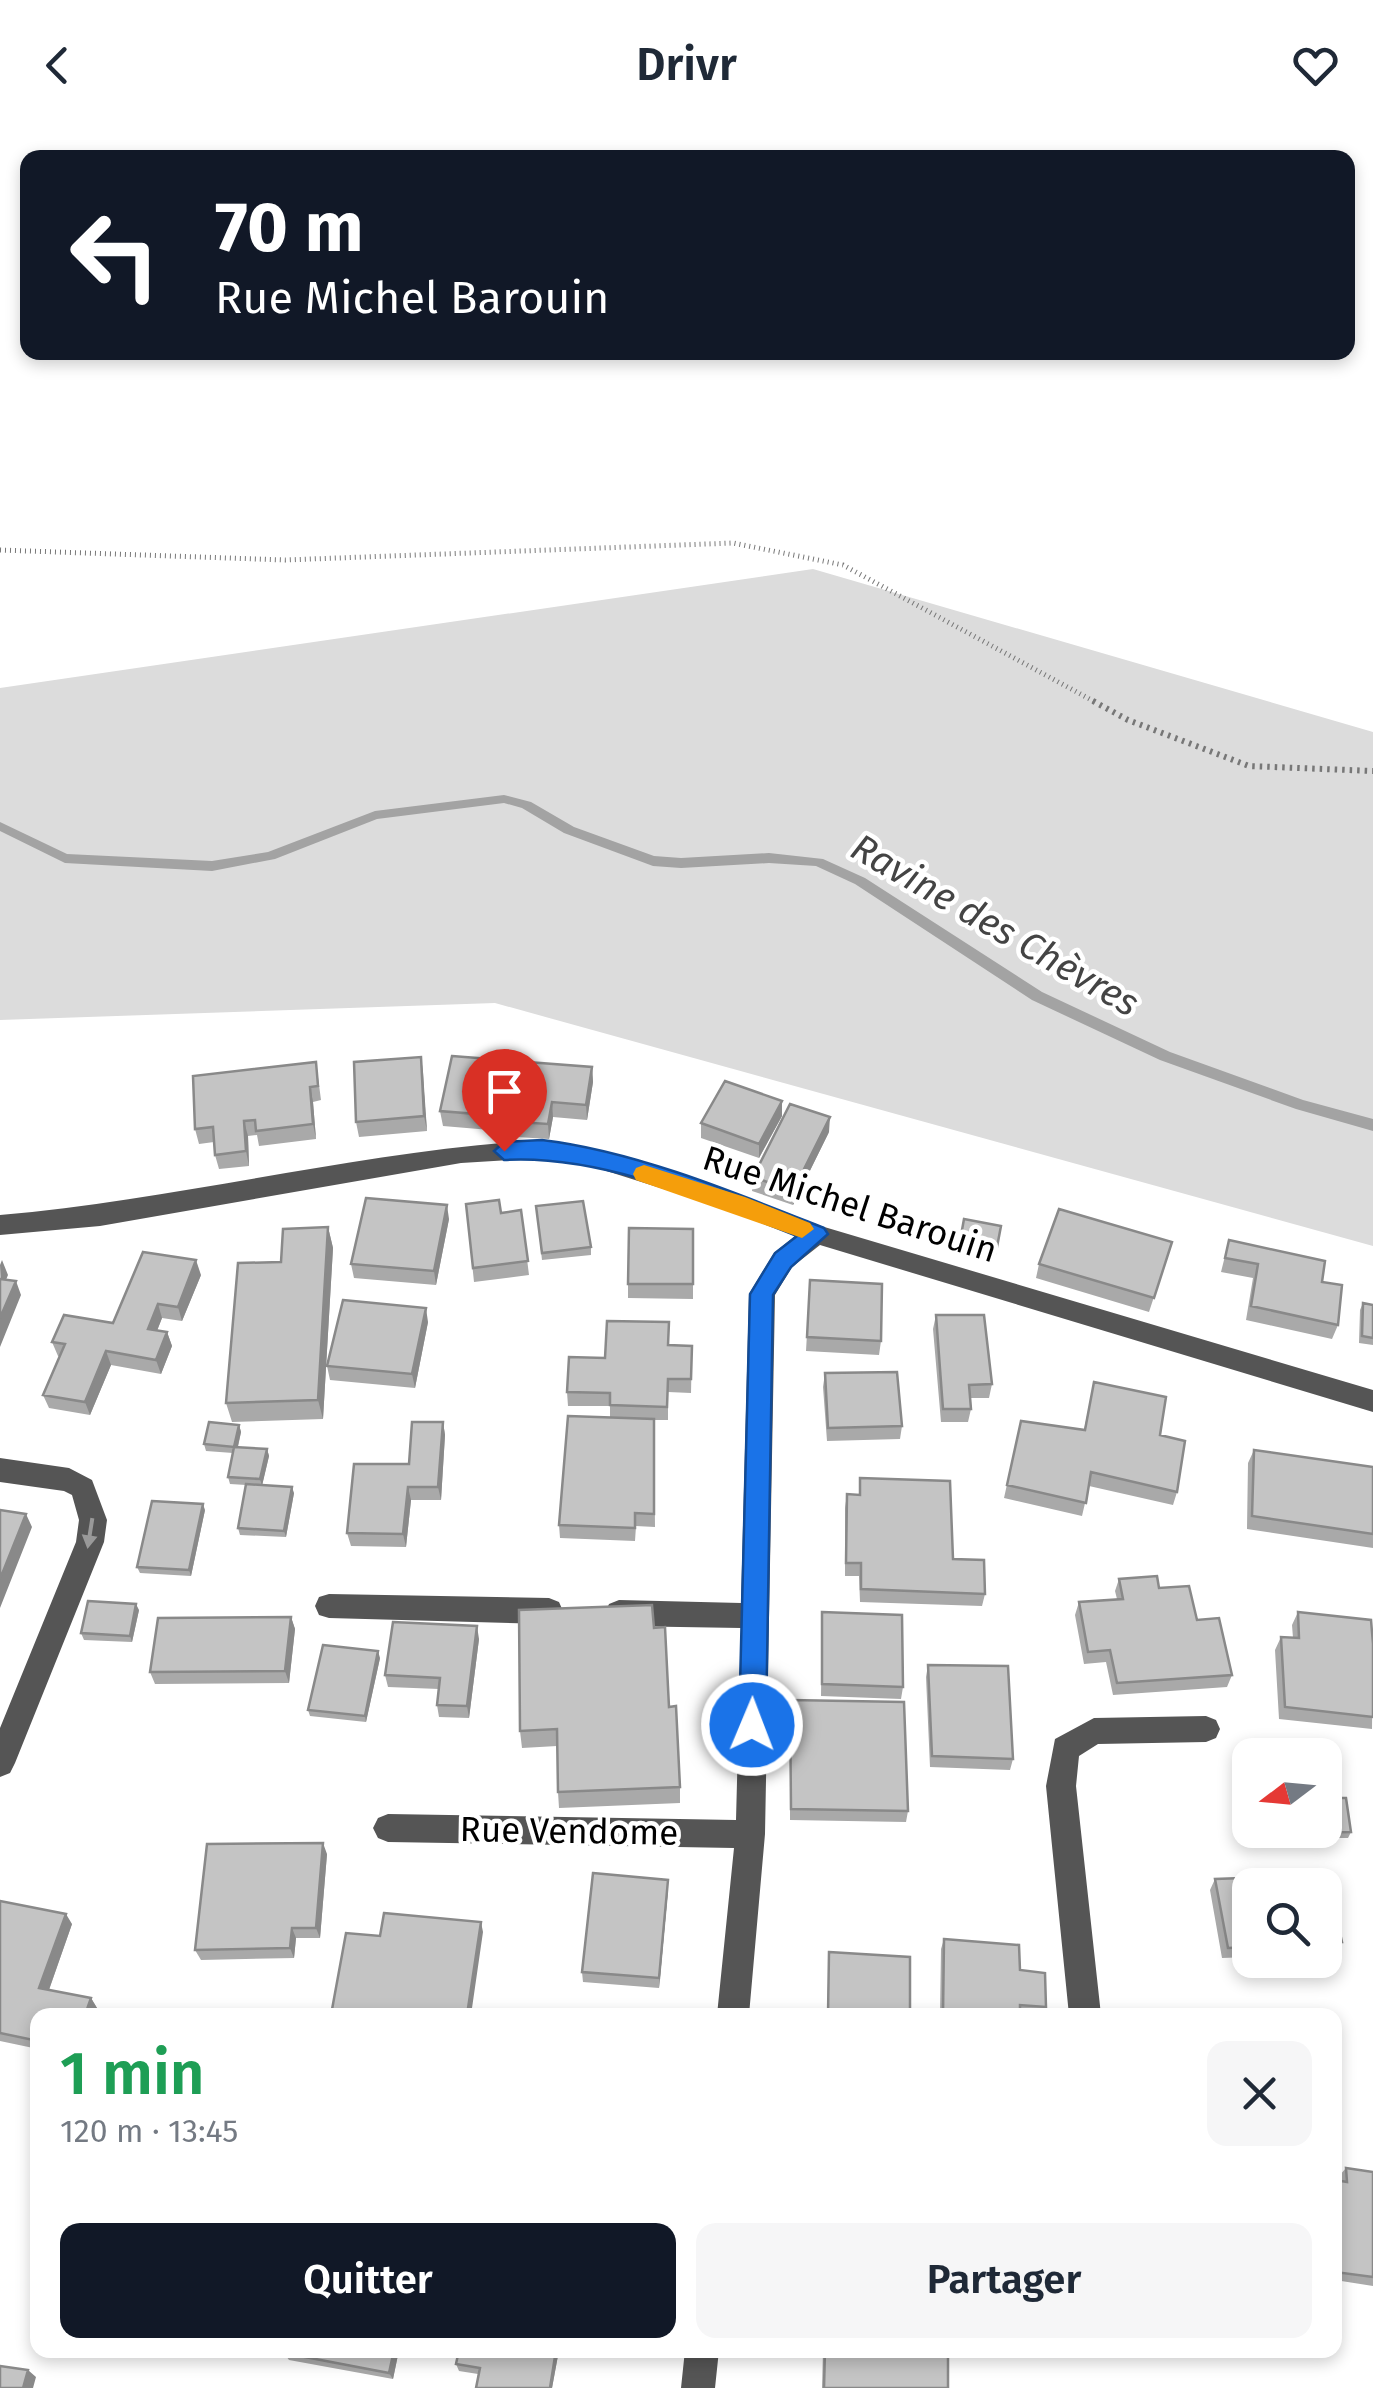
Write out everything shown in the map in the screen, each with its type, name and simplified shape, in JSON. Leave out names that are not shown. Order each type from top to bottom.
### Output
[{"type":"street","name":"Rue Michel Barouin","points":[[0,1225],[100,1216],[461,1154],[542,1149],[596,1158],[737,1203],[816,1234],[1373,1401]]},
{"type":"street","points":[[734,2008],[750,1834],[762,1294],[783,1260],[816,1234]]},
{"type":"street","points":[[0,1470],[69,1480],[83,1488],[94,1520],[90,1542],[0,1764]]},
{"type":"street","points":[[329,1606],[755,1616]]},
{"type":"street","points":[[1084,2008],[1061,1786],[1065,1749],[1094,1732],[1206,1730]]},
{"type":"street","name":"Rue Vendome","points":[[388,1828],[750,1834]]},
{"type":"street","points":[[698,2388],[701,2358]]},
{"type":"path","points":[[0,550],[285,560],[733,544],[843,565],[1128,720],[1250,766],[1373,771]]},
{"type":"shaded area","points":[[813,569],[1373,732],[1373,1246],[495,1003],[0,1020],[0,688]]},
{"type":"building","points":[[452,1056],[592,1067],[586,1105],[552,1102],[548,1124],[440,1111]]},
{"type":"building","points":[[421,1057],[424,1116],[356,1122],[354,1062]]},
{"type":"building","points":[[316,1062],[318,1086],[310,1087],[313,1124],[256,1131],[255,1120],[244,1121],[246,1151],[215,1155],[213,1127],[195,1129],[193,1076]]},
{"type":"building","points":[[725,1081],[782,1101],[759,1144],[701,1123]]},
{"type":"building","points":[[790,1104],[830,1117],[793,1191],[753,1177]]},
{"type":"building","points":[[366,1198],[447,1205],[434,1271],[351,1264]]},
{"type":"building","points":[[499,1200],[501,1213],[521,1210],[528,1261],[473,1268],[466,1204]]},
{"type":"building","points":[[583,1201],[591,1247],[542,1253],[536,1206]]},
{"type":"building","points":[[1059,1209],[1172,1242],[1154,1298],[1039,1264]]},
{"type":"building","points":[[964,1219],[1001,1226],[997,1247],[960,1241]]},
{"type":"building","points":[[328,1227],[318,1400],[226,1403],[238,1263],[281,1262],[283,1229]]},
{"type":"building","points":[[629,1228],[693,1229],[693,1284],[628,1284]]},
{"type":"building","points":[[1229,1240],[1325,1261],[1322,1282],[1342,1285],[1338,1325],[1251,1306],[1258,1264],[1225,1258]]},
{"type":"building","points":[[143,1252],[196,1260],[178,1307],[158,1304],[148,1329],[167,1332],[156,1360],[106,1351],[85,1402],[43,1395],[65,1344],[52,1342],[64,1315],[113,1323]]},
{"type":"building","points":[[0,1279],[16,1281],[0,1318]]},
{"type":"building","points":[[810,1280],[882,1284],[881,1341],[807,1337]]},
{"type":"building","points":[[343,1300],[426,1308],[412,1374],[327,1366]]},
{"type":"building","points":[[1363,1303],[1373,1305],[1373,1338],[1362,1336]]},
{"type":"building","points":[[936,1315],[984,1315],[992,1384],[969,1385],[971,1409],[943,1409]]},
{"type":"building","points":[[607,1321],[669,1322],[668,1345],[692,1346],[691,1379],[668,1379],[667,1407],[610,1405],[610,1393],[567,1392],[569,1357],[605,1358]]},
{"type":"building","points":[[897,1372],[902,1426],[828,1428],[825,1373]]},
{"type":"building","points":[[1094,1382],[1166,1397],[1160,1435],[1185,1441],[1177,1492],[1091,1472],[1086,1503],[1007,1485],[1021,1421],[1085,1430]]},
{"type":"building","points":[[568,1416],[654,1419],[654,1514],[635,1513],[635,1528],[559,1525]]},
{"type":"building","points":[[209,1422],[239,1425],[234,1447],[204,1444]]},
{"type":"building","points":[[412,1422],[443,1422],[438,1487],[408,1487],[403,1534],[347,1533],[354,1464],[409,1464]]},
{"type":"building","points":[[234,1447],[267,1449],[260,1479],[228,1477]]},
{"type":"building","points":[[1254,1450],[1373,1467],[1373,1534],[1252,1516]]},
{"type":"building","points":[[860,1478],[950,1481],[953,1559],[984,1560],[985,1594],[861,1589],[861,1563],[846,1563],[847,1494],[860,1495]]},
{"type":"building","points":[[246,1484],[292,1487],[284,1531],[238,1528]]},
{"type":"building","points":[[152,1501],[203,1504],[189,1570],[137,1567]]},
{"type":"building","points":[[0,1510],[26,1514],[0,1579]]},
{"type":"building","points":[[1157,1576],[1159,1588],[1189,1586],[1197,1620],[1219,1618],[1232,1675],[1117,1683],[1110,1650],[1088,1652],[1079,1602],[1123,1599],[1119,1579]]},
{"type":"building","points":[[88,1601],[136,1604],[130,1636],[81,1633]]},
{"type":"building","points":[[652,1605],[654,1628],[665,1627],[669,1707],[676,1706],[680,1787],[558,1792],[557,1729],[520,1731],[519,1610]]},
{"type":"building","points":[[822,1612],[902,1615],[903,1687],[822,1684]]},
{"type":"building","points":[[1298,1612],[1371,1620],[1373,1717],[1285,1707],[1281,1637],[1299,1638]]},
{"type":"building","points":[[291,1617],[285,1671],[150,1672],[158,1618]]},
{"type":"building","points":[[393,1622],[477,1626],[467,1706],[437,1705],[440,1678],[385,1675]]},
{"type":"building","points":[[323,1645],[378,1651],[365,1716],[308,1710]]},
{"type":"building","points":[[928,1665],[1008,1666],[1013,1759],[932,1756]]},
{"type":"building","points":[[790,1700],[904,1702],[908,1811],[791,1809]]},
{"type":"building","points":[[1342,1798],[1346,1798],[1351,1832],[1342,1832]]},
{"type":"building","points":[[323,1843],[316,1928],[292,1928],[290,1948],[195,1950],[207,1844]]},
{"type":"building","points":[[593,1873],[668,1880],[659,1978],[582,1972]]},
{"type":"building","points":[[1232,1878],[1232,1948],[1228,1948],[1215,1879]]},
{"type":"building","points":[[0,1901],[66,1914],[39,1988],[91,1998],[87,2008],[30,2008],[30,2039],[0,2033]]},
{"type":"building","points":[[384,1913],[481,1922],[468,2008],[332,2008],[346,1933],[380,1936]]},
{"type":"building","points":[[944,1939],[1019,1945],[1020,1970],[1045,1973],[1046,2007],[943,2008]]},
{"type":"building","points":[[829,1952],[910,1957],[910,2008],[828,2008]]},
{"type":"building","points":[[1346,2168],[1373,2172],[1373,2277],[1342,2273],[1342,2181],[1347,2182]]},
{"type":"building","points":[[310,2358],[392,2358],[389,2373]]},
{"type":"building","points":[[457,2358],[555,2358],[550,2388],[476,2388],[480,2368],[456,2364]]},
{"type":"building","points":[[825,2358],[948,2358],[948,2388],[824,2388]]},
{"type":"building","points":[[0,2366],[28,2370],[23,2388],[0,2388]]},
{"type":"waterway","name":"Ravine des Chèvres","points":[[0,826],[65,858],[212,866],[270,856],[375,815],[504,799],[526,805],[569,830],[653,861],[769,858],[818,862],[860,881],[1037,996],[1165,1056],[1301,1105],[1373,1125]]},
{"type":"slow traffic","points":[[644,1174],[737,1203],[802,1229]]},
{"type":"route","points":[[504,1151],[542,1149],[578,1153],[737,1203],[816,1234],[783,1260],[769,1276],[762,1294],[752,1725]]}]
